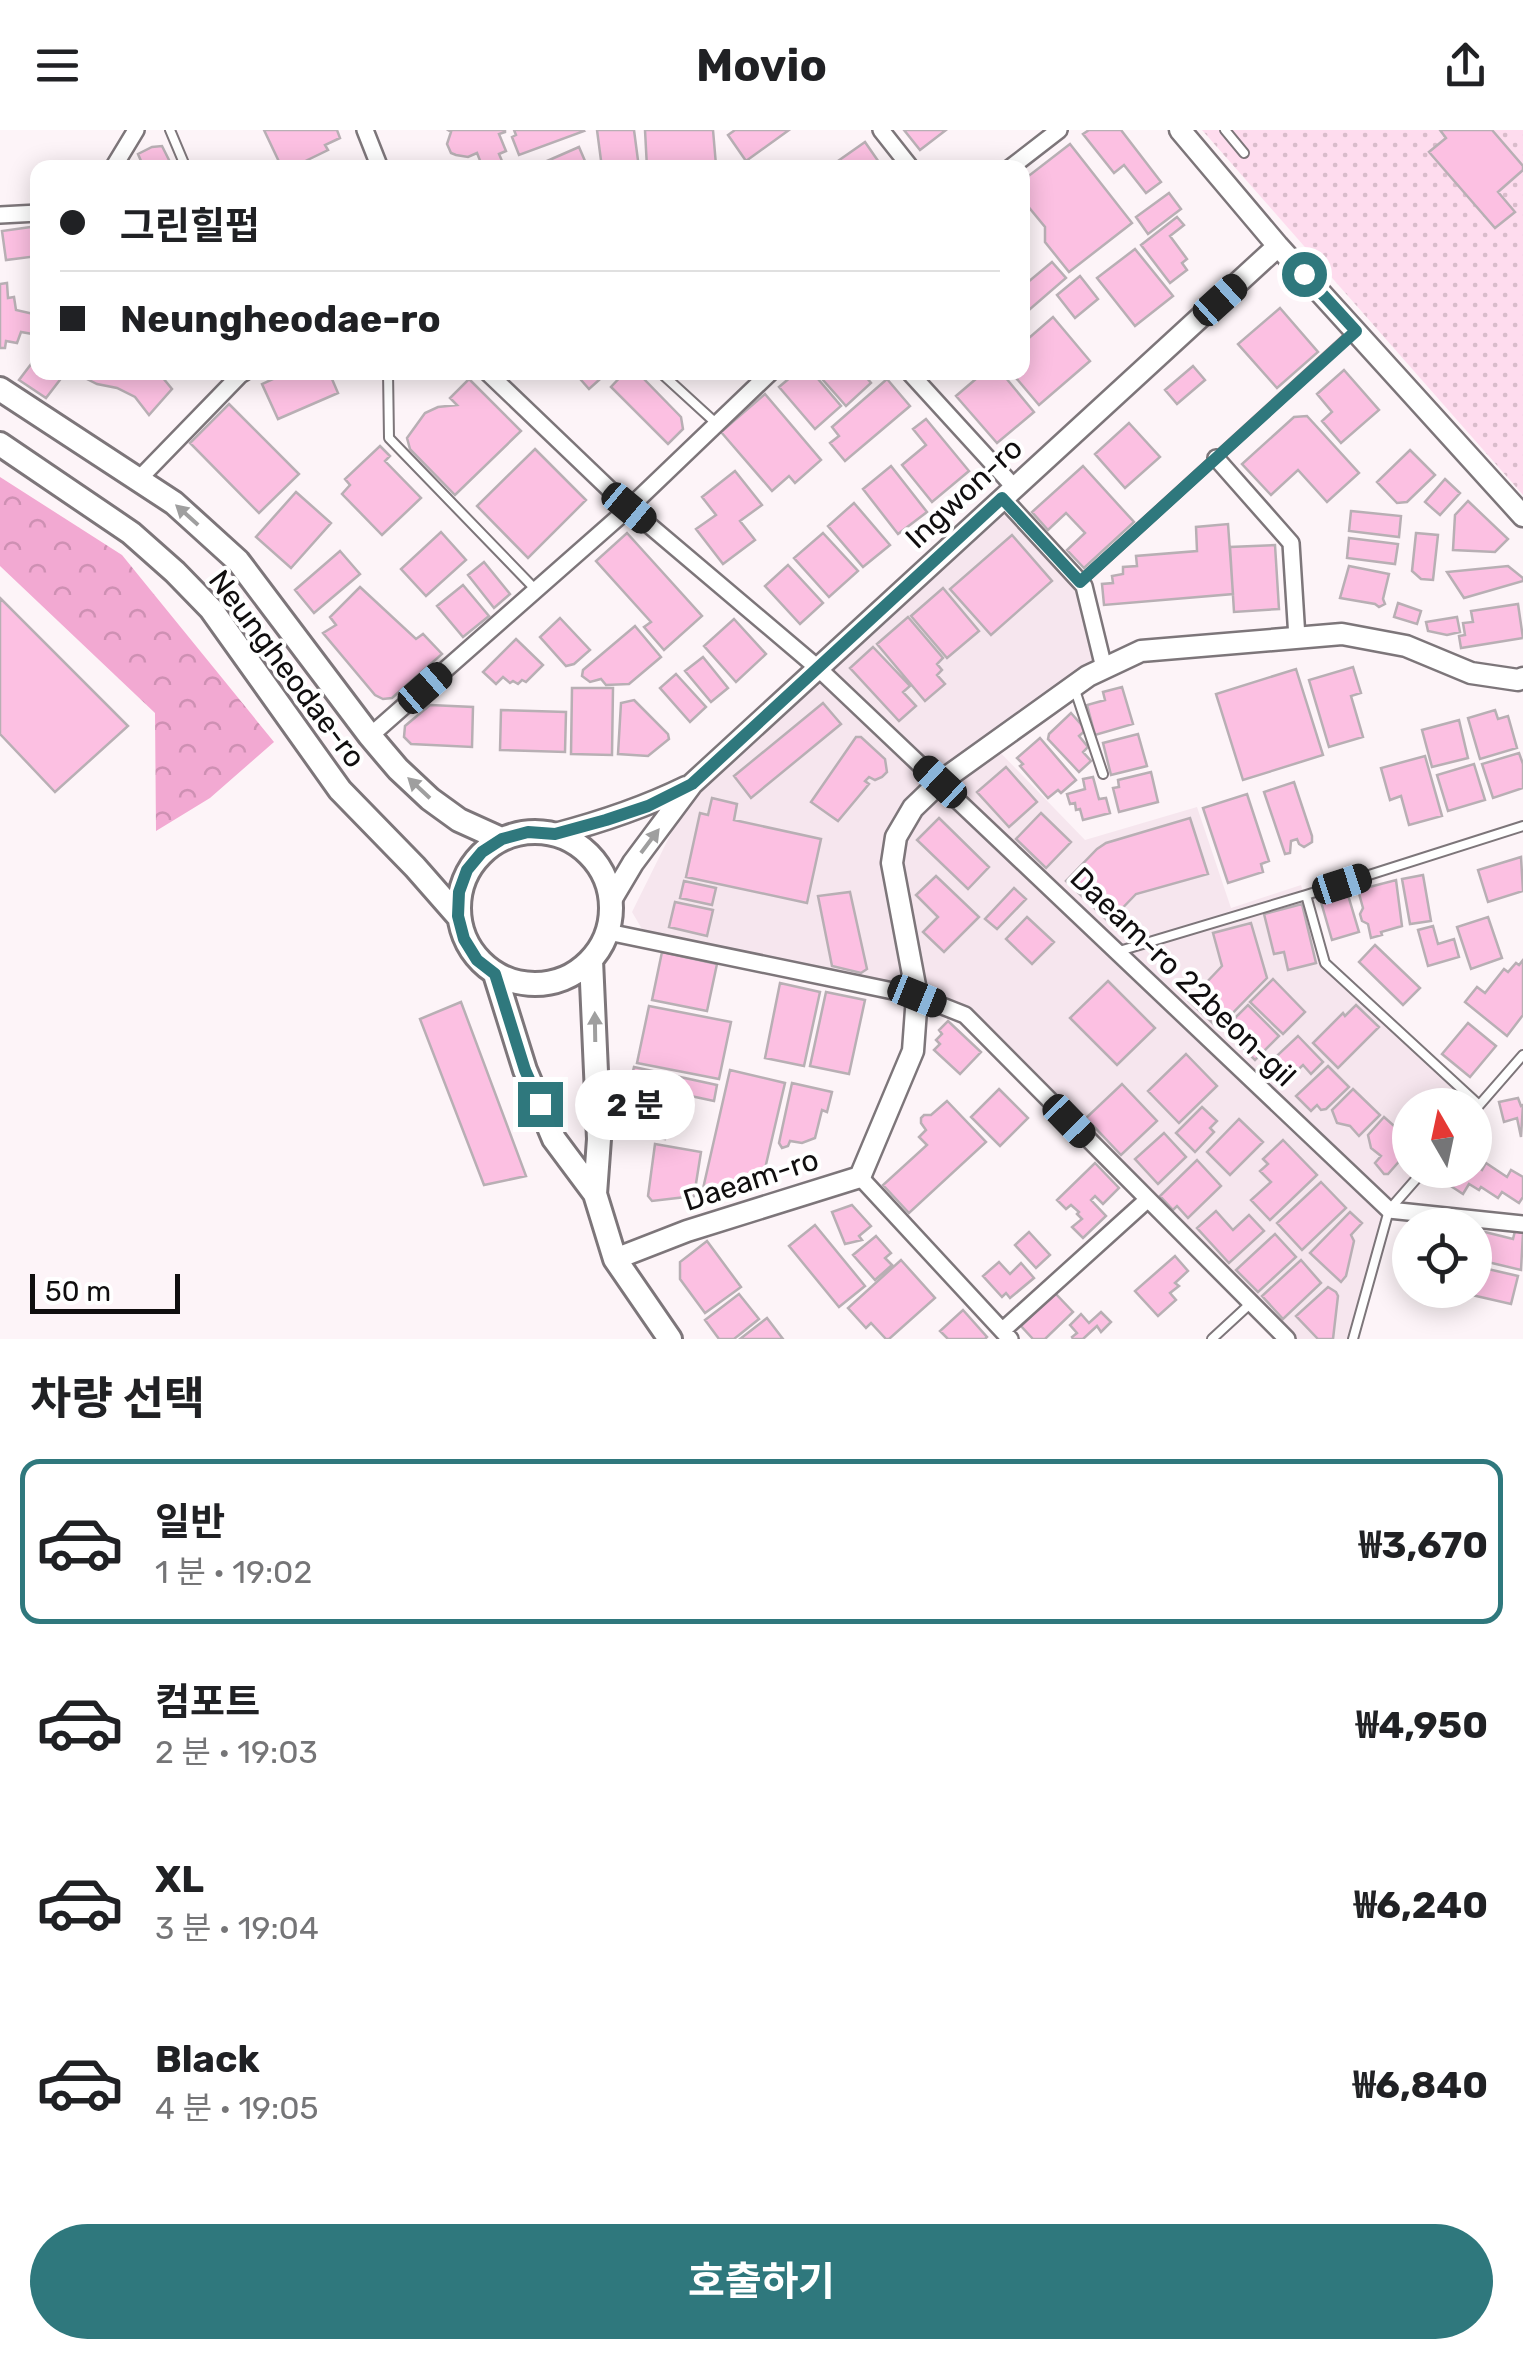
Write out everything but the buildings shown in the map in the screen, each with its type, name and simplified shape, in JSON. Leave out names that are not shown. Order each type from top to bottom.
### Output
[{"type":"main road","name":"Neungheodae-ro","points":[[0,390],[174,503],[238,562],[398,769],[459,820],[502,839]]},
{"type":"main road","name":"Neungheodae-ro","points":[[0,444],[130,534],[211,609],[340,790],[416,866],[458,916]]},
{"type":"main road","points":[[528,832],[555,834],[576,843],[593,858],[605,878],[611,900],[608,932],[591,960],[570,976],[546,984],[520,984],[495,974],[477,960],[464,939],[458,916],[459,892],[467,870],[482,852],[502,839],[528,832]]},
{"type":"main road","points":[[591,960],[599,1138],[595,1194]]},
{"type":"main road","points":[[495,974],[525,1070],[554,1139],[595,1194],[615,1259],[670,1339]]},
{"type":"street","points":[[118,160],[136,130]]},
{"type":"street","points":[[365,130],[377,160]]},
{"type":"street","points":[[880,130],[905,160]]},
{"type":"street","points":[[1020,160],[1059,130]]},
{"type":"street","points":[[1180,130],[1278,246],[1523,516]]},
{"type":"street","points":[[0,215],[30,214]]},
{"type":"street","name":"Ingwon-ro","points":[[692,784],[1278,246]]},
{"type":"street","points":[[138,480],[235,380]]},
{"type":"street","name":"Daeam-ro 22beon-gil","points":[[495,380],[629,508],[819,669],[1389,1210]]},
{"type":"street","points":[[370,736],[629,508],[763,380]]},
{"type":"street","points":[[916,380],[1084,586],[1104,668]]},
{"type":"street","points":[[1216,458],[1291,543],[1297,638]]},
{"type":"street","name":"Daeam-ro","points":[[615,1259],[687,1231],[860,1176],[913,1052],[917,996],[892,864],[896,837],[913,808],[940,782],[1074,686],[1141,650],[1342,634],[1406,646],[1471,673],[1523,678]]},
{"type":"street","points":[[555,834],[648,806],[692,784]]},
{"type":"street","points":[[611,900],[633,863],[692,784]]},
{"type":"street","points":[[608,932],[917,996],[965,1015],[1287,1339]]},
{"type":"street","points":[[860,1176],[1006,1334],[1147,1200]]},
{"type":"street","points":[[1389,1210],[1523,1224]]},
{"type":"lane","points":[[170,130],[183,160]]},
{"type":"lane","points":[[1225,130],[1244,154]]},
{"type":"lane","points":[[1080,582],[1356,331]]},
{"type":"lane","points":[[388,380],[388,438],[536,590]]},
{"type":"lane","points":[[669,380],[718,425]]},
{"type":"lane","points":[[1074,686],[1103,774]]},
{"type":"lane","points":[[1115,952],[1523,826]]},
{"type":"lane","points":[[1306,895],[1325,963],[1456,1088]]},
{"type":"lane","points":[[1492,1091],[1523,1055]]},
{"type":"lane","points":[[1353,1339],[1389,1210],[1408,1188]]},
{"type":"lane","points":[[1212,1339],[1251,1303]]},
{"type":"shaded area","points":[[1202,130],[1523,130],[1523,495]]},
{"type":"shaded area","points":[[1003,505],[1081,588],[1098,663],[991,743],[1085,840],[1197,807],[1231,908],[1301,885],[1323,964],[1457,1088],[1392,1088],[1392,1188],[1406,1188],[1386,1211],[1351,1339],[1290,1339],[966,1014],[642,929],[632,912],[693,789]]},
{"type":"green space","points":[[0,477],[122,555],[274,742],[210,798],[156,831],[155,713],[0,566]]},
{"type":"route","points":[[540,1104],[525,1070],[495,974],[477,960],[464,939],[458,916],[459,892],[467,870],[482,852],[502,839],[528,832],[555,834],[606,820],[648,806],[692,784],[1002,498],[1080,582],[1356,331],[1304,274]]}]
